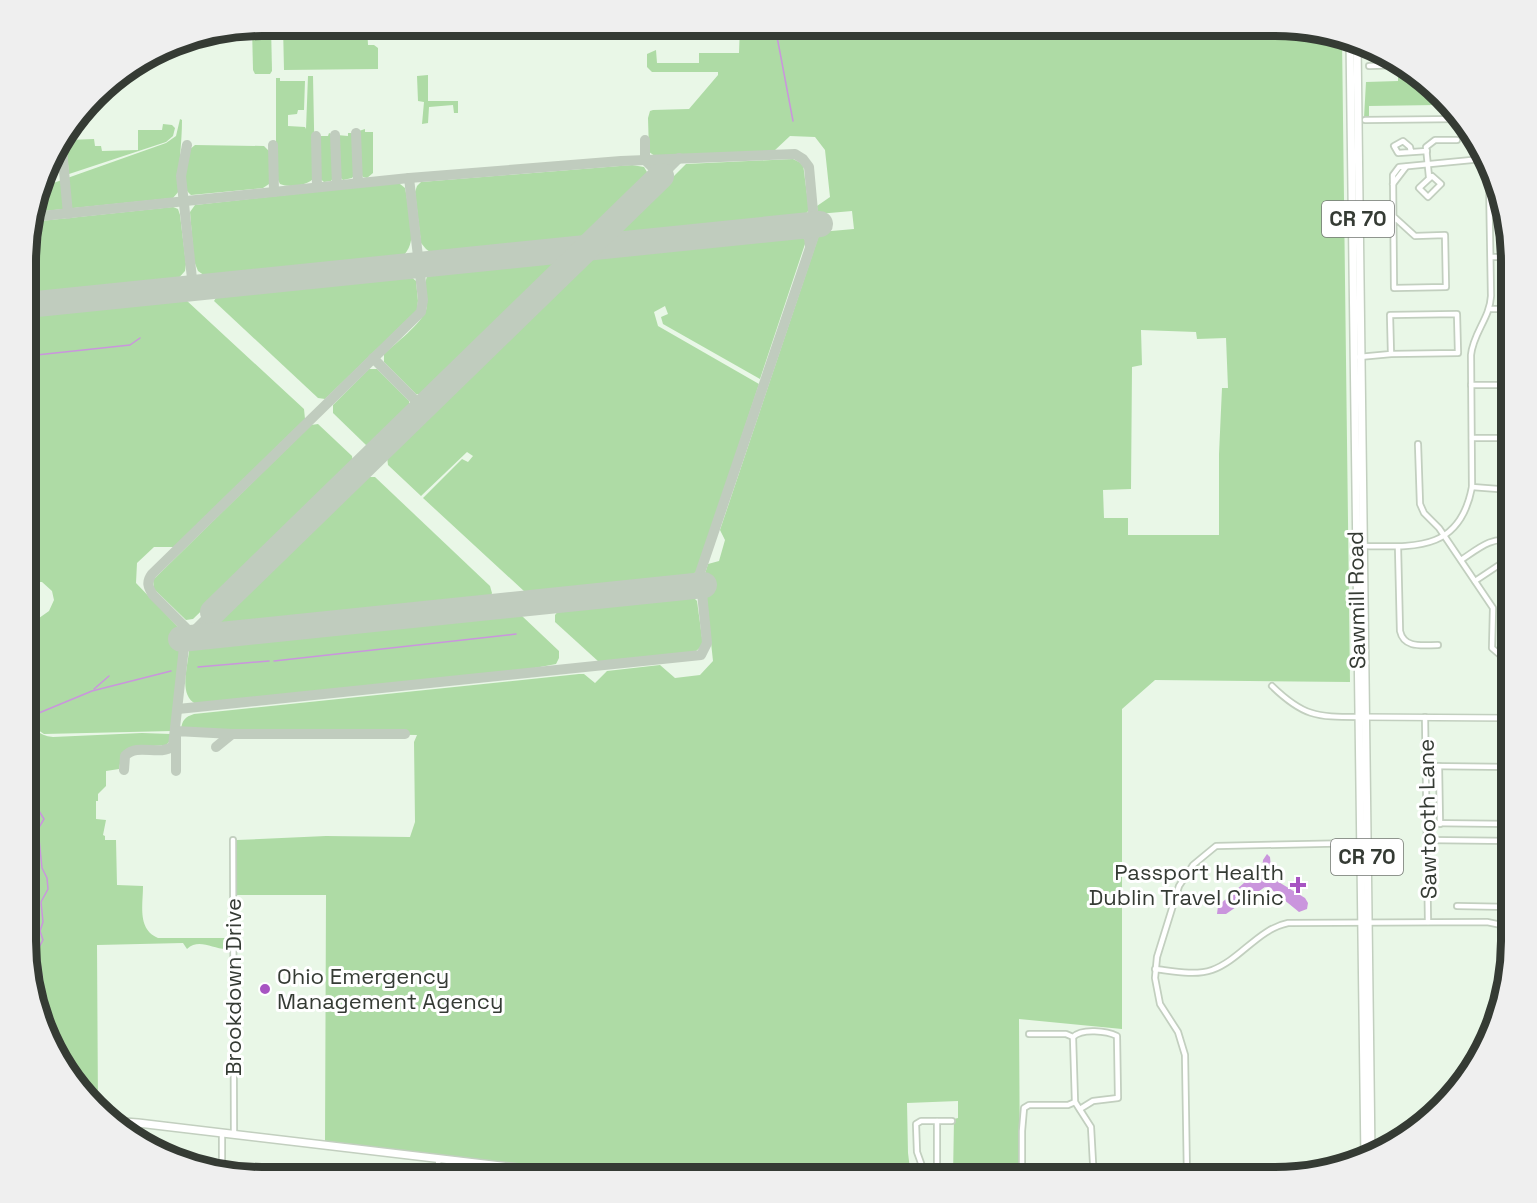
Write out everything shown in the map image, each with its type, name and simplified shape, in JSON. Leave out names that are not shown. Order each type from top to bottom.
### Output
[{"type":"main road","name":"Sawmill Road","points":[[1350,49],[1362,717],[1365,1148]]},
{"type":"main road","name":"Sawmill Road","points":[[1356,357],[1357,51]]},
{"type":"main road","name":"Sawmill Road","points":[[1362,717],[1360,843],[1371,1146]]},
{"type":"main road","points":[[128,1123],[509,1167]]},
{"type":"street","points":[[1369,66],[1387,65]]},
{"type":"street","points":[[1365,120],[1450,119]]},
{"type":"street","points":[[1429,177],[1432,176],[1441,184],[1428,197],[1419,188],[1429,177],[1426,147],[1435,140],[1457,140]]},
{"type":"street","points":[[1411,152],[1427,151]]},
{"type":"street","points":[[1394,216],[1415,236],[1445,235],[1446,287],[1394,288],[1393,184],[1394,172],[1399,167],[1477,161]]},
{"type":"street","points":[[1359,546],[1398,547],[1434,541],[1453,528],[1463,514],[1472,487],[1471,355],[1473,341],[1490,309],[1490,193]]},
{"type":"street","points":[[1491,257],[1501,257]]},
{"type":"street","points":[[1490,309],[1501,309]]},
{"type":"street","points":[[1356,357],[1458,353],[1457,314],[1390,315],[1391,354]]},
{"type":"street","points":[[1471,385],[1501,385]]},
{"type":"street","points":[[1472,438],[1501,438]]},
{"type":"street","points":[[1418,444],[1419,502],[1424,513],[1444,535],[1493,609],[1491,644],[1495,651],[1501,654]]},
{"type":"street","points":[[1472,487],[1501,489]]},
{"type":"street","points":[[1461,560],[1488,543],[1501,540]]},
{"type":"street","points":[[1398,547],[1401,638],[1413,645],[1438,645]]},
{"type":"street","points":[[1475,581],[1501,564]]},
{"type":"street","points":[[1272,686],[1293,705],[1309,713],[1325,717],[1501,718]]},
{"type":"street","name":"Sawtooth Lane","points":[[1425,717],[1428,921]]},
{"type":"street","points":[[1426,766],[1501,767]]},
{"type":"street","points":[[1439,766],[1440,824]]},
{"type":"street","points":[[1426,826],[1501,824]]},
{"type":"street","name":"Brookdown Drive","points":[[233,840],[234,1134]]},
{"type":"street","points":[[1427,840],[1501,841]]},
{"type":"street","points":[[1187,1167],[1185,1055],[1178,1032],[1158,998],[1155,982],[1160,943],[1179,886],[1194,865],[1211,848],[1219,845],[1360,843]]},
{"type":"street","points":[[1457,906],[1501,907]]},
{"type":"street","points":[[1155,969],[1196,972],[1211,970],[1222,965],[1270,930],[1284,924],[1428,921],[1490,922],[1501,925]]},
{"type":"street","points":[[1073,1037],[1083,1031],[1112,1033],[1119,1038],[1119,1096],[1116,1100],[1093,1101],[1080,1109]]},
{"type":"street","points":[[1029,1034],[1066,1034],[1073,1037]]},
{"type":"street","points":[[1073,1037],[1075,1102],[1091,1127],[1093,1167]]},
{"type":"street","points":[[1022,1167],[1022,1120],[1026,1106],[1068,1105],[1075,1102]]},
{"type":"street","points":[[922,1167],[917,1152],[916,1124],[921,1120],[952,1121]]},
{"type":"street","points":[[937,1121],[937,1167]]},
{"type":"street","points":[[222,1133],[222,1164]]},
{"type":"street","points":[[438,1158],[438,1167]]},
{"type":"green space","points":[[252,36],[271,36],[272,71],[270,74],[255,74]]},
{"type":"green space","points":[[283,36],[368,36],[368,45],[378,48],[378,69],[284,70]]},
{"type":"green space","points":[[740,36],[1290,36],[1342,46],[1350,682],[1155,680],[1122,709],[1122,1029],[1019,1019],[1020,1167],[953,1167],[954,1119],[958,1118],[958,1101],[907,1103],[910,1167],[532,1167],[325,1143],[326,895],[237,895],[237,840],[326,836],[410,837],[415,822],[414,742],[417,735],[185,732],[181,730],[183,721],[194,714],[579,674],[584,674],[595,683],[607,671],[660,665],[675,678],[700,675],[713,661],[704,577],[708,564],[719,561],[725,540],[720,530],[820,232],[854,229],[852,211],[818,214],[817,206],[830,197],[825,150],[815,137],[790,136],[774,151],[655,156],[649,152],[648,118],[650,111],[689,109],[718,75],[718,72],[652,72],[647,67],[647,54],[656,50],[657,63],[699,63],[699,53],[739,53]],"holes":[[[1141,330],[1196,332],[1197,339],[1226,338],[1228,388],[1222,388],[1219,535],[1128,535],[1128,518],[1104,518],[1103,490],[1131,489],[1132,367],[1142,365]]]},
{"type":"green space","points":[[428,75],[428,101],[458,101],[458,113],[454,113],[453,105],[429,107],[428,123],[422,124],[424,102],[418,101],[417,76]]},
{"type":"green space","points":[[308,76],[313,76],[315,177],[303,184],[284,185],[280,184],[276,176],[276,78],[280,78],[280,81],[305,81],[304,110],[288,115],[288,126],[305,127],[306,129]]},
{"type":"green space","points":[[1398,76],[1406,78],[1438,105],[1369,106],[1369,118],[1364,118],[1366,82],[1398,81]]},
{"type":"green space","points":[[180,119],[182,120],[179,191],[173,198],[42,211],[50,184],[166,143],[176,136]]},
{"type":"green space","points":[[163,124],[172,125],[175,128],[173,136],[166,142],[69,174],[66,148],[72,140],[94,139],[95,146],[101,146],[102,151],[138,150],[138,130],[162,130]]},
{"type":"green space","points":[[365,129],[365,132],[373,132],[373,173],[367,178],[363,177],[360,172],[359,131]]},
{"type":"green space","points":[[329,133],[333,135],[334,177],[331,181],[324,182],[318,177],[317,138],[328,136]]},
{"type":"green space","points":[[348,133],[354,133],[355,174],[352,178],[343,180],[338,175],[337,135],[348,136]]},
{"type":"green space","points":[[195,145],[264,146],[270,152],[269,184],[263,188],[191,195],[185,186],[184,174],[189,150]]},
{"type":"green space","points":[[793,159],[803,164],[809,210],[803,217],[621,235],[620,230],[686,164]]},
{"type":"green space","points":[[632,165],[644,167],[647,172],[646,178],[587,236],[581,239],[434,255],[421,243],[415,192],[421,182]]},
{"type":"green space","points":[[400,184],[405,188],[411,219],[410,245],[400,258],[208,278],[198,271],[194,261],[190,212],[195,205]]},
{"type":"green space","points":[[173,207],[178,209],[180,215],[185,271],[175,282],[36,296],[36,247],[40,221]]},
{"type":"green space","points":[[800,234],[806,241],[760,379],[663,324],[661,317],[668,314],[665,306],[654,312],[658,326],[759,384],[697,571],[687,579],[532,594],[525,592],[423,498],[462,459],[468,462],[473,456],[467,452],[421,496],[388,465],[387,457],[591,257]]},
{"type":"green space","points":[[555,260],[556,266],[423,395],[416,394],[384,362],[384,354],[408,333],[426,310],[426,282],[429,273]]},
{"type":"green space","points":[[409,275],[416,281],[417,310],[325,399],[318,398],[214,301],[217,296]]},
{"type":"green space","points":[[183,298],[304,409],[305,419],[174,547],[154,547],[137,563],[136,583],[179,628],[181,637],[172,731],[44,734],[38,730],[36,724],[36,620],[49,611],[54,600],[52,591],[42,582],[38,582],[36,585],[36,314]]},
{"type":"green space","points":[[369,369],[377,369],[409,401],[409,411],[375,444],[366,445],[333,413],[333,405]]},
{"type":"green space","points":[[318,424],[352,456],[353,464],[193,619],[186,620],[154,589],[153,580],[311,425]]},
{"type":"green space","points":[[363,477],[375,477],[490,586],[492,593],[490,598],[219,625],[218,620]]},
{"type":"green space","points":[[692,596],[697,601],[703,645],[695,652],[599,662],[555,622],[555,615],[559,610]]},
{"type":"green space","points":[[515,614],[522,616],[559,651],[556,664],[524,670],[196,704],[187,694],[186,672],[189,650],[193,647]]},
{"type":"green space","points":[[36,730],[43,735],[53,737],[171,734],[170,741],[166,745],[128,748],[122,753],[119,769],[106,771],[106,786],[98,794],[98,801],[96,801],[96,819],[106,820],[103,835],[105,840],[116,840],[117,885],[143,886],[144,923],[151,934],[158,938],[227,938],[230,946],[221,949],[196,944],[187,949],[183,943],[97,945],[98,1097],[83,1079],[59,1041],[48,1014],[37,964]]},
{"type":"shaded area","points":[[1267,854],[1270,857],[1272,878],[1305,898],[1308,903],[1307,909],[1299,912],[1265,887],[1226,914],[1217,914],[1218,906],[1245,882],[1261,879],[1263,860]]},
{"type":"waterway","points":[[777,36],[793,121]]},
{"type":"waterway","points":[[36,355],[130,345],[140,338]]},
{"type":"waterway","points":[[274,661],[516,634]]},
{"type":"waterway","points":[[198,667],[269,661]]},
{"type":"waterway","points":[[36,714],[92,691],[171,671]]},
{"type":"waterway","points":[[94,689],[109,676]]},
{"type":"waterway","points":[[36,777],[39,811],[44,819],[38,829],[42,868],[47,878],[48,889],[41,902],[43,922],[40,931],[43,940],[38,949],[42,992]]},
{"type":"taxiway","points":[[356,133],[358,183]]},
{"type":"taxiway","points":[[335,135],[337,185]]},
{"type":"taxiway","points":[[316,136],[317,187]]},
{"type":"taxiway","points":[[645,140],[645,160],[661,176],[679,158]]},
{"type":"taxiway","points":[[187,145],[181,176],[193,288]]},
{"type":"taxiway","points":[[273,145],[274,192]]},
{"type":"taxiway","points":[[41,216],[409,178],[621,161],[795,154],[809,167],[815,233],[700,573],[707,643],[701,655],[178,709]]},
{"type":"taxiway","points":[[63,155],[68,214]]},
{"type":"taxiway","points":[[196,638],[153,595],[148,584],[150,577],[421,312],[423,300],[409,178]]},
{"type":"taxiway","points":[[801,226],[809,238],[810,246]]},
{"type":"taxiway","points":[[373,358],[423,408]]},
{"type":"taxiway","points":[[186,639],[213,612]]},
{"type":"taxiway","points":[[124,770],[125,756],[130,752],[161,750],[173,746],[186,629]]},
{"type":"taxiway","points":[[176,771],[176,731],[232,734],[405,734]]},
{"type":"taxiway","points":[[216,747],[232,734]]},
{"type":"runway","points":[[213,612],[661,176]]},
{"type":"runway","points":[[36,304],[820,224]]},
{"type":"runway","points":[[181,639],[704,585]]},
{"type":"place","name":"Passport Health Dublin Travel Clinic","points":[[1298,885]]},
{"type":"place","name":"Ohio Emergency Management Agency","points":[[265,989]]}]
